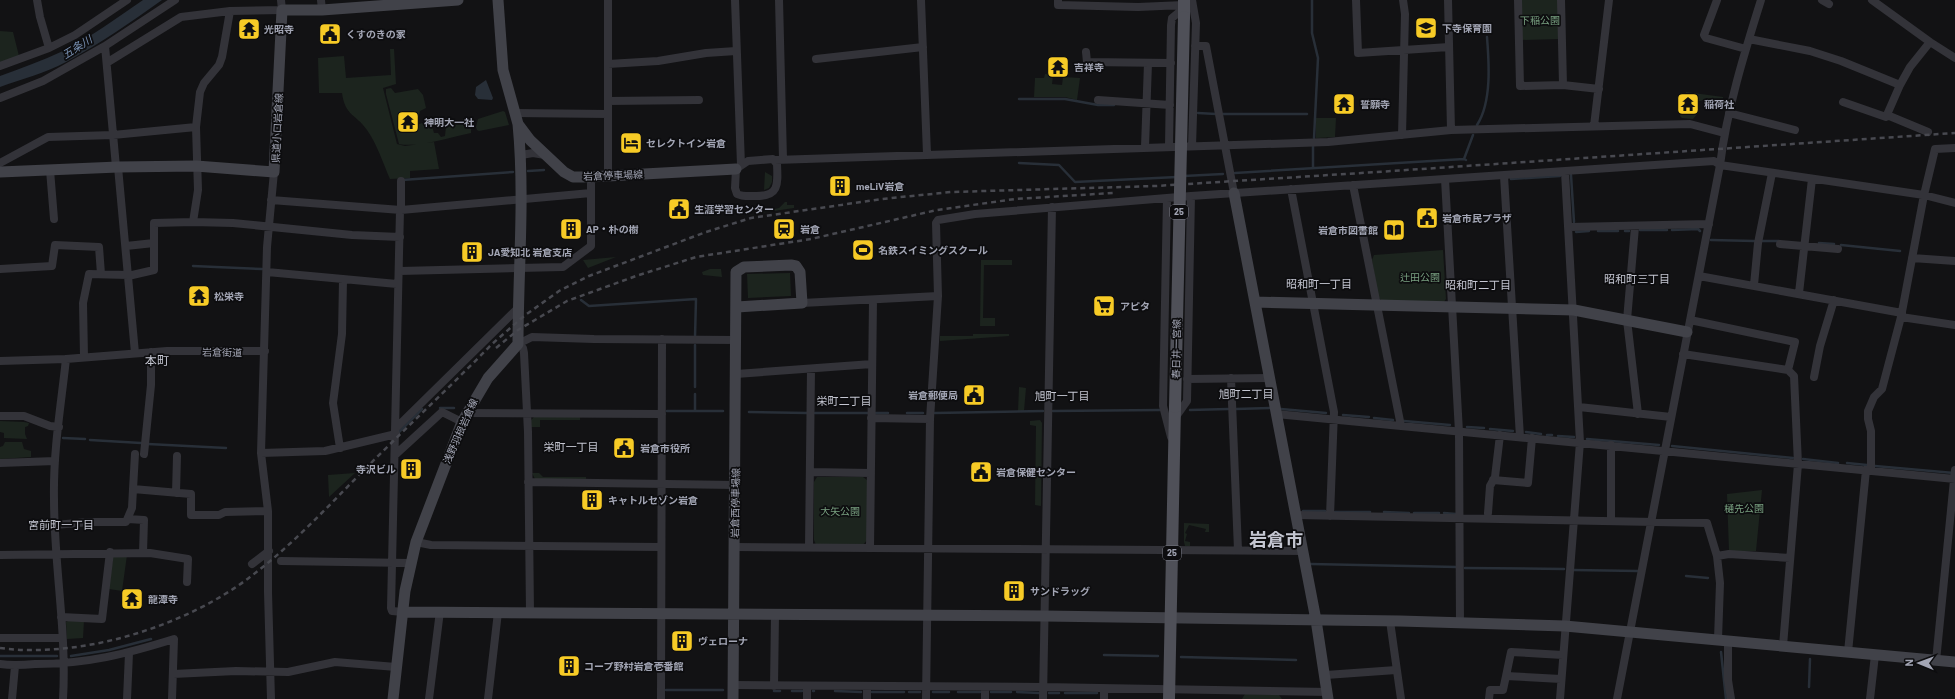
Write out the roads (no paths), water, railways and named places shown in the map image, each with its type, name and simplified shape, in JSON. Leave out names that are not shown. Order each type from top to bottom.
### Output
[{"type":"main road","name":"春日井一宮線","points":[[1170,694],[1174,449],[1185,6]]},
{"type":"street","points":[[37,0],[40,17],[49,48]]},
{"type":"street","points":[[0,66],[49,48],[75,35],[127,0]]},
{"type":"street","points":[[0,98],[43,80],[105,46],[176,0]]},
{"type":"street","points":[[108,62],[181,17],[282,5],[458,0]]},
{"type":"street","name":"岩倉停車場線","points":[[498,0],[503,70],[518,124],[545,156],[564,172],[573,177],[591,177],[738,167]]},
{"type":"street","points":[[608,0],[608,176]]},
{"type":"street","points":[[735,0],[739,159],[735,188],[737,194],[744,197],[766,196],[774,191],[776,186],[777,164],[779,160],[779,0]]},
{"type":"street","points":[[921,0],[927,154]]},
{"type":"street","points":[[1058,0],[1058,5],[1138,7],[1185,6],[1196,16],[1192,146]]},
{"type":"street","points":[[1356,0],[1358,53],[1449,47]]},
{"type":"street","points":[[1402,135],[1405,14],[1403,0]]},
{"type":"street","points":[[1448,0],[1451,130]]},
{"type":"street","points":[[1518,0],[1520,86],[1563,85],[1598,89]]},
{"type":"street","points":[[1561,0],[1563,85]]},
{"type":"street","points":[[1594,126],[1609,0]]},
{"type":"street","points":[[1717,0],[1704,35],[1706,38],[1746,49]]},
{"type":"street","points":[[1617,699],[1709,224],[1720,165],[1724,133],[1746,49],[1761,0]]},
{"type":"street","points":[[1872,0],[1930,42],[1955,58]]},
{"type":"street","name":"県道小口岩倉線","points":[[0,172],[117,167],[196,166],[274,172],[282,5]]},
{"type":"street","points":[[1169,146],[1172,18],[1185,6]]},
{"type":"street","points":[[193,222],[198,190],[196,166],[196,127],[200,92],[204,83],[219,65],[222,57],[230,11]]},
{"type":"street","points":[[1749,39],[1805,50],[1841,61],[1900,85]]},
{"type":"street","points":[[1887,115],[1900,85],[1910,67],[1930,42]]},
{"type":"street","points":[[105,46],[108,62],[113,135],[126,246],[135,353]]},
{"type":"street","points":[[733,685],[1043,687],[1170,694],[1328,696],[1326,674],[1316,620],[1206,46],[1195,46]]},
{"type":"street","points":[[816,59],[922,47]]},
{"type":"street","points":[[608,64],[658,61],[706,53],[736,51]]},
{"type":"street","points":[[1086,52],[1087,62],[1171,62]]},
{"type":"street","points":[[1145,147],[1148,63]]},
{"type":"street","points":[[608,101],[698,100]]},
{"type":"street","points":[[1098,100],[1170,104]]},
{"type":"street","points":[[1843,102],[1886,117],[1887,115],[1928,132]]},
{"type":"street","points":[[1729,112],[1795,130]]},
{"type":"street","points":[[514,113],[608,114]]},
{"type":"street","points":[[518,124],[523,199],[517,308],[518,344],[523,348],[524,353],[527,413],[530,613]]},
{"type":"street","points":[[738,167],[748,162],[779,160],[1169,146],[1328,142],[1451,130],[1690,124],[1724,133]]},
{"type":"street","points":[[0,163],[48,137],[113,135],[196,127]]},
{"type":"street","points":[[1848,652],[1869,470],[1871,431],[1868,411],[1874,397],[1882,388],[1901,315],[1924,195],[1935,149],[1955,148]]},
{"type":"street","points":[[521,155],[533,153],[545,156]]},
{"type":"street","points":[[926,699],[930,419],[938,296],[936,223],[938,220],[975,214],[1191,196],[1714,161],[1720,165],[1924,195],[1955,203]]},
{"type":"street","points":[[50,170],[54,219]]},
{"type":"street","points":[[271,699],[268,592],[268,511],[261,453],[265,352],[266,272],[274,172]]},
{"type":"street","points":[[1560,699],[1580,442],[1574,310],[1565,172]]},
{"type":"street","points":[[1754,285],[1758,243],[1772,173]]},
{"type":"street","points":[[1504,176],[1520,437]]},
{"type":"street","points":[[400,271],[563,267],[590,246],[591,177]]},
{"type":"street","points":[[1445,179],[1459,432],[1460,623]]},
{"type":"street","points":[[1799,293],[1812,179]]},
{"type":"street","points":[[401,181],[400,271],[397,284],[396,431],[392,611],[775,616],[1044,616],[1390,621],[1565,626],[1955,662]]},
{"type":"street","points":[[1352,185],[1378,305],[1401,426]]},
{"type":"street","points":[[1291,189],[1335,420],[1330,516]]},
{"type":"street","points":[[271,200],[401,210],[591,194]]},
{"type":"street","points":[[1175,413],[1186,401],[1191,196]]},
{"type":"street","points":[[1167,198],[1164,406],[1174,449]]},
{"type":"street","points":[[1043,699],[1052,207]]},
{"type":"street","points":[[84,358],[83,303],[89,274],[128,275],[154,270],[154,223],[193,222],[269,226],[352,235],[400,237]]},
{"type":"street","points":[[1569,228],[1709,224]]},
{"type":"street","points":[[1635,226],[1627,320],[1638,414]]},
{"type":"street","points":[[126,246],[154,243]]},
{"type":"street","points":[[1780,244],[1838,249]]},
{"type":"street","points":[[0,269],[52,266],[55,245],[99,247],[101,274]]},
{"type":"street","points":[[1912,258],[1955,261]]},
{"type":"street","name":"岩倉西停車場線","points":[[733,699],[737,340],[736,272],[740,268],[796,266],[800,272],[802,303]]},
{"type":"street","points":[[266,272],[397,284]]},
{"type":"street","points":[[1698,276],[1799,293],[1955,325]]},
{"type":"street","points":[[340,448],[333,403],[342,334],[343,280]]},
{"type":"street","points":[[737,307],[938,296]]},
{"type":"street","points":[[870,548],[873,300]]},
{"type":"street","points":[[1814,377],[1820,346],[1834,300]]},
{"type":"street","points":[[1255,302],[1574,310],[1687,332]]},
{"type":"street","points":[[261,453],[325,452],[396,431],[517,308]]},
{"type":"street","points":[[1690,320],[1795,342],[1788,370]]},
{"type":"street","points":[[518,344],[532,336],[737,340]]},
{"type":"street","points":[[661,699],[662,339]]},
{"type":"street","name":"浅野羽根岩倉線","points":[[393,699],[410,563],[416,542],[464,418],[488,378],[518,344]]},
{"type":"street","points":[[144,454],[151,385],[150,352]]},
{"type":"street","name":"岩倉街道","points":[[0,361],[84,358],[150,352],[265,352]]},
{"type":"street","points":[[1683,354],[1788,370],[1794,376],[1798,464],[1783,646]]},
{"type":"street","points":[[63,699],[65,664],[62,638],[54,499],[55,461],[66,359]]},
{"type":"street","points":[[736,374],[872,364]]},
{"type":"street","points":[[809,547],[811,369]]},
{"type":"street","points":[[1231,378],[1238,550]]},
{"type":"street","points":[[1187,379],[1269,378]]},
{"type":"street","points":[[1579,407],[1671,417]]},
{"type":"street","points":[[395,455],[442,412],[464,418],[527,413],[662,414]]},
{"type":"street","points":[[1276,414],[1798,464],[1955,475],[1936,661]]},
{"type":"street","points":[[0,416],[24,416],[50,426],[59,427]]},
{"type":"street","points":[[872,418],[930,419]]},
{"type":"street","points":[[1488,513],[1490,486],[1495,478],[1500,435]]},
{"type":"street","points":[[1494,480],[1528,483],[1532,438]]},
{"type":"street","points":[[1611,445],[1611,521]]},
{"type":"street","points":[[55,525],[89,522],[126,522],[132,508],[134,454]]},
{"type":"street","points":[[176,493],[177,456]]},
{"type":"street","points":[[0,463],[55,461]]},
{"type":"street","points":[[810,472],[871,473]]},
{"type":"street","points":[[528,482],[735,485]]},
{"type":"street","points":[[132,489],[191,494],[191,515],[219,515],[228,511],[268,511]]},
{"type":"street","points":[[1296,515],[1707,523],[1717,556],[1723,640],[1731,699]]},
{"type":"street","points":[[128,519],[144,520],[143,553]]},
{"type":"street","points":[[416,542],[431,545],[661,547]]},
{"type":"street","points":[[734,547],[1302,551]]},
{"type":"street","points":[[252,564],[269,551]]},
{"type":"street","points":[[61,617],[102,619],[110,552]]},
{"type":"street","points":[[0,555],[110,552],[143,553],[188,559],[187,582]]},
{"type":"street","points":[[1717,556],[1729,554],[1790,558]]},
{"type":"street","points":[[281,561],[410,563]]},
{"type":"street","points":[[429,699],[440,611]]},
{"type":"street","points":[[488,699],[498,612]]},
{"type":"street","points":[[774,686],[775,616]]},
{"type":"street","points":[[1390,621],[1400,699]]},
{"type":"street","points":[[0,638],[62,638]]},
{"type":"street","points":[[0,664],[15,666],[65,664],[104,659],[174,639],[172,699]]},
{"type":"street","points":[[1489,699],[1490,690],[1503,690],[1511,652],[1563,655]]},
{"type":"street","points":[[127,699],[129,653]]},
{"type":"street","points":[[1870,699],[1875,655]]},
{"type":"street","points":[[173,674],[236,671],[271,673],[288,672],[335,662],[396,667]]},
{"type":"street","points":[[12,699],[15,666]]},
{"type":"street","points":[[1326,674],[1396,670]]},
{"type":"street","points":[[1506,676],[1561,679]]},
{"type":"street","points":[[807,686],[807,699]]},
{"type":"street","points":[[867,686],[867,699]]},
{"type":"street","points":[[985,687],[985,699]]},
{"type":"street","points":[[1104,690],[1104,699]]},
{"type":"water","name":"五条川","points":[[143,0],[162,0],[127,25],[66,62],[42,73],[0,87],[0,76],[47,58],[73,46]]},
{"type":"water","points":[[486,80],[493,98],[492,100],[478,99],[475,95],[476,87]]},
{"type":"waterway","points":[[1312,0],[1312,33],[1318,58],[1314,138]]},
{"type":"waterway","points":[[1477,125],[1482,116],[1487,94],[1489,70],[1487,37]]},
{"type":"waterway","points":[[1019,99],[1065,99],[1098,105],[1114,105]]},
{"type":"waterway","points":[[1198,113],[1216,114]]},
{"type":"waterway","points":[[1223,114],[1307,114]]},
{"type":"waterway","points":[[1466,160],[1464,159],[1473,135]]},
{"type":"waterway","points":[[1313,146],[1313,168]]},
{"type":"waterway","points":[[1235,173],[1464,159]]},
{"type":"waterway","points":[[1019,163],[1059,165],[1075,182],[1177,177]]},
{"type":"waterway","points":[[528,171],[544,170]]},
{"type":"waterway","points":[[402,180],[513,172]]},
{"type":"waterway","points":[[1184,176],[1223,174]]},
{"type":"waterway","points":[[1571,175],[1574,222]]},
{"type":"waterway","points":[[1511,179],[1560,176]]},
{"type":"waterway","points":[[1672,230],[1698,229],[1700,231]]},
{"type":"waterway","points":[[1640,230],[1667,230]]},
{"type":"waterway","points":[[1576,232],[1589,231]]},
{"type":"waterway","points":[[1598,231],[1618,231]]},
{"type":"waterway","points":[[1711,240],[1754,241]]},
{"type":"waterway","points":[[1762,241],[1779,241]]},
{"type":"waterway","points":[[1819,243],[1834,244]]},
{"type":"waterway","points":[[1841,245],[1900,251]]},
{"type":"waterway","points":[[193,266],[262,269]]},
{"type":"waterway","points":[[581,300],[589,306],[696,299],[695,337]]},
{"type":"waterway","points":[[695,345],[695,387]]},
{"type":"waterway","points":[[695,394],[695,411]]},
{"type":"waterway","points":[[440,408],[454,408]]},
{"type":"waterway","points":[[1236,409],[1270,408]]},
{"type":"waterway","points":[[398,433],[422,409]]},
{"type":"waterway","points":[[1190,410],[1228,409]]},
{"type":"waterway","points":[[1281,409],[1326,413]]},
{"type":"waterway","points":[[1053,411],[1160,410]]},
{"type":"waterway","points":[[667,411],[723,411]]},
{"type":"waterway","points":[[935,413],[1043,411]]},
{"type":"waterway","points":[[749,412],[807,413]]},
{"type":"waterway","points":[[815,413],[868,413]]},
{"type":"waterway","points":[[876,413],[888,413]]},
{"type":"waterway","points":[[907,413],[923,413]]},
{"type":"waterway","points":[[1343,415],[1369,417]]},
{"type":"waterway","points":[[1374,418],[1393,420]]},
{"type":"waterway","points":[[1404,421],[1450,425]]},
{"type":"waterway","points":[[1467,427],[1484,428]]},
{"type":"waterway","points":[[1490,429],[1513,431]]},
{"type":"waterway","points":[[1526,432],[1541,434]]},
{"type":"waterway","points":[[1547,435],[1552,435]]},
{"type":"waterway","points":[[1558,436],[1574,437]]},
{"type":"waterway","points":[[63,438],[85,439]]},
{"type":"waterway","points":[[1587,439],[1659,445]]},
{"type":"waterway","points":[[90,440],[141,443]]},
{"type":"waterway","points":[[148,444],[226,448]]},
{"type":"waterway","points":[[1672,446],[1793,458]]},
{"type":"waterway","points":[[1803,459],[1838,463]]},
{"type":"waterway","points":[[1847,463],[1867,465]]},
{"type":"waterway","points":[[1875,466],[1954,473]]},
{"type":"waterway","points":[[1303,511],[1325,511]]},
{"type":"waterway","points":[[1335,512],[1370,512]]},
{"type":"waterway","points":[[1384,512],[1409,513]]},
{"type":"waterway","points":[[1414,513],[1439,513]]},
{"type":"waterway","points":[[1444,513],[1456,514]]},
{"type":"waterway","points":[[1311,564],[1457,567]]},
{"type":"waterway","points":[[1465,568],[1564,569]]},
{"type":"waterway","points":[[1573,570],[1638,571]]},
{"type":"waterway","points":[[1686,576],[1708,578]]},
{"type":"waterway","points":[[71,656],[109,650],[151,639]]},
{"type":"waterway","points":[[1721,652],[1726,699]]},
{"type":"waterway","points":[[1104,655],[1158,656]]},
{"type":"waterway","points":[[0,656],[57,656]]},
{"type":"waterway","points":[[1181,657],[1296,660]]},
{"type":"waterway","points":[[1809,687],[1810,659]]},
{"type":"waterway","points":[[666,690],[723,690]]},
{"type":"waterway","points":[[774,691],[780,691]]},
{"type":"waterway","points":[[792,691],[802,691]]},
{"type":"waterway","points":[[835,691],[861,692]]},
{"type":"waterway","points":[[872,692],[904,692]]},
{"type":"waterway","points":[[909,692],[920,692]]},
{"type":"waterway","points":[[933,692],[949,692]]},
{"type":"waterway","points":[[958,692],[980,692]]},
{"type":"waterway","points":[[991,692],[1011,692]]},
{"type":"waterway","points":[[1017,692],[1039,693]]},
{"type":"waterway","points":[[1049,693],[1059,693]]},
{"type":"waterway","points":[[1065,693],[1097,693]]},
{"type":"railway","points":[[0,648],[31,650],[64,648],[98,643],[131,635],[164,624],[224,595],[250,577],[282,551],[492,344],[524,316],[559,291],[589,276],[706,232],[751,218],[882,199],[951,192],[1156,186],[1955,133]]},
{"type":"railway","points":[[496,348],[518,330],[567,301],[636,276],[696,257],[811,239],[937,210],[1015,199],[1113,193]]},
{"type":"place","name":"下寺保育園","points":[[1426,28]]},
{"type":"place","name":"光昭寺","points":[[249,29]]},
{"type":"place","name":"くすのきの家","points":[[330,34]]},
{"type":"place","name":"吉祥寺","points":[[1058,67]]},
{"type":"place","name":"誓願寺","points":[[1344,104]]},
{"type":"place","name":"稲荷社","points":[[1688,104]]},
{"type":"place","name":"神明大一社","points":[[408,122]]},
{"type":"place","name":"セレクトイン岩倉","points":[[631,143]]},
{"type":"place","name":"meLiV岩倉","points":[[840,186]]},
{"type":"place","name":"生涯学習センター","points":[[679,209]]},
{"type":"place","name":"岩倉市民プラザ","points":[[1427,218]]},
{"type":"place","name":"AP・朴の樹","points":[[571,229]]},
{"type":"place","name":"岩倉","points":[[784,229]]},
{"type":"place","name":"岩倉市図書館","points":[[1394,230]]},
{"type":"place","name":"名鉄スイミングスクール","points":[[863,250]]},
{"type":"place","name":"JA愛知北 岩倉支店","points":[[472,252]]},
{"type":"place","name":"松栄寺","points":[[199,296]]},
{"type":"place","name":"アピタ","points":[[1104,306]]},
{"type":"place","name":"岩倉郵便局","points":[[974,395]]},
{"type":"place","name":"岩倉市役所","points":[[624,448]]},
{"type":"place","name":"寺沢ビル","points":[[411,469]]},
{"type":"place","name":"岩倉保健センター","points":[[981,472]]},
{"type":"place","name":"キャトルセゾン岩倉","points":[[592,500]]},
{"type":"place","name":"サンドラッグ","points":[[1014,591]]},
{"type":"place","name":"龍潭寺","points":[[132,599]]},
{"type":"place","name":"ヴェローナ","points":[[682,641]]},
{"type":"place","name":"コープ野村岩倉壱番館","points":[[569,666]]},
{"type":"district","name":"昭和町三丁目","points":[[1637,279]]},
{"type":"district","name":"昭和町一丁目","points":[[1319,284]]},
{"type":"district","name":"昭和町二丁目","points":[[1478,285]]},
{"type":"district","name":"本町","points":[[157,361]]},
{"type":"district","name":"旭町二丁目","points":[[1246,394]]},
{"type":"district","name":"旭町一丁目","points":[[1062,396]]},
{"type":"district","name":"栄町二丁目","points":[[844,401]]},
{"type":"district","name":"栄町一丁目","points":[[571,447]]},
{"type":"district","name":"宮前町一丁目","points":[[61,525]]},
{"type":"district","name":"岩倉市","points":[[1276,540]]},
{"type":"park label","name":"下稲公園","points":[[1540,20]]},
{"type":"park label","name":"辻田公園","points":[[1420,277]]},
{"type":"park label","name":"樋先公園","points":[[1744,508]]},
{"type":"park label","name":"大矢公園","points":[[840,511]]}]
